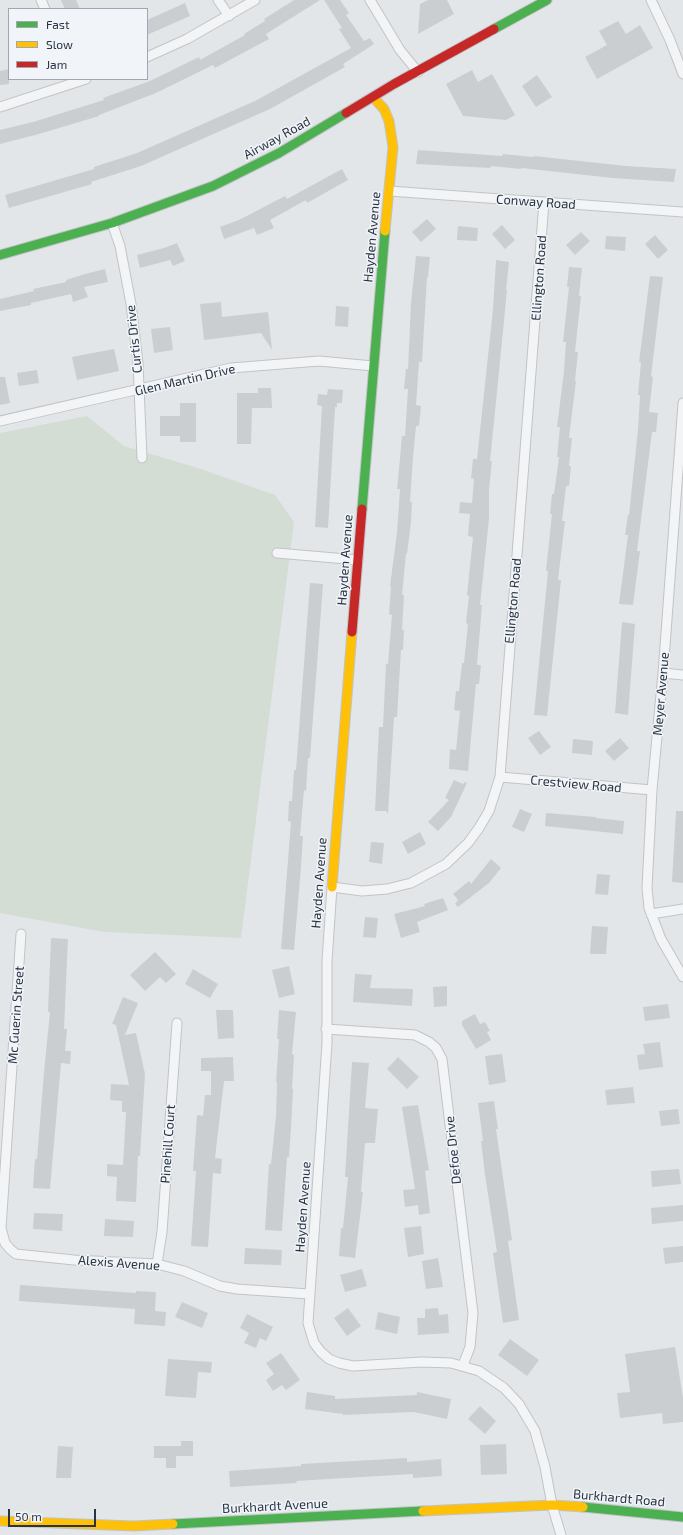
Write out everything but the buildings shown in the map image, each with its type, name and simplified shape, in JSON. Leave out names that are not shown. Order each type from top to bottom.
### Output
[{"type":"street","points":[[218,0],[229,16]]},
{"type":"street","points":[[148,57],[187,39],[255,0]]},
{"type":"street","points":[[370,0],[400,50],[418,72]]},
{"type":"street","name":"Airway Road","points":[[0,255],[112,223],[184,198],[246,170],[547,0]]},
{"type":"street","points":[[651,0],[670,40],[683,74]]},
{"type":"street","points":[[0,107],[71,81]]},
{"type":"street","name":"Hayden Avenue","points":[[374,97],[384,109],[392,134],[393,147],[332,887],[327,961],[326,1029],[318,1181],[308,1323],[310,1333],[321,1352],[334,1361],[353,1366],[422,1362],[451,1363],[463,1365],[479,1371],[504,1388],[519,1404],[528,1418],[542,1453],[552,1505],[561,1535]]},
{"type":"street","name":"Conway Road","points":[[389,191],[683,212]]},
{"type":"street","name":"Ellington Road","points":[[332,887],[362,890],[387,889],[411,883],[446,864],[468,843],[479,828],[489,811],[500,777],[544,202]]},
{"type":"street","name":"Curtis Drive","points":[[112,223],[120,246],[126,272],[138,363],[142,458]]},
{"type":"street","name":"Glen Martin Drive","points":[[0,421],[139,391],[231,368],[318,361],[374,366]]},
{"type":"street","name":"Meyer Avenue","points":[[683,404],[663,673],[652,790],[647,888],[651,914],[661,939],[683,977]]},
{"type":"street","points":[[277,553],[358,560]]},
{"type":"street","points":[[663,673],[683,675]]},
{"type":"street","name":"Crestview Road","points":[[500,777],[652,790]]},
{"type":"street","points":[[651,914],[683,909]]},
{"type":"street","name":"Mc Guerin Street","points":[[21,934],[1,1228],[5,1243],[16,1254],[21,1254]]},
{"type":"street","name":"Pinehill Court","points":[[157,1264],[162,1232],[177,1023]]},
{"type":"street","name":"Defoe Drive","points":[[326,1029],[415,1035],[429,1042],[436,1048],[442,1059],[473,1312],[470,1347],[463,1365]]},
{"type":"street","name":"Alexis Avenue","points":[[21,1254],[74,1260],[157,1264],[184,1271],[204,1280],[232,1288],[309,1294]]},
{"type":"street","name":"Burkhardt Road","points":[[552,1505],[601,1508],[683,1518]]},
{"type":"street","name":"Burkhardt Avenue","points":[[0,1521],[134,1526],[552,1505]]},
{"type":"shaded area","points":[[87,416],[124,446],[198,468],[275,495],[294,522],[241,938],[104,932],[0,913],[0,433]]},
{"type":"traffic: fast","points":[[494,29],[547,0]]},
{"type":"traffic: fast","points":[[0,255],[112,223],[213,186],[279,153],[346,113]]},
{"type":"traffic: fast","points":[[362,509],[385,231]]},
{"type":"traffic: fast","points":[[583,1507],[683,1517]]},
{"type":"traffic: fast","points":[[173,1524],[423,1511]]},
{"type":"traffic: slow","points":[[373,97],[384,109],[389,121],[393,147],[385,231]]},
{"type":"traffic: slow","points":[[332,887],[352,632]]},
{"type":"traffic: slow","points":[[423,1511],[552,1505],[583,1507]]},
{"type":"traffic: slow","points":[[0,1521],[134,1526],[173,1524]]},
{"type":"traffic: jam","points":[[346,113],[394,84],[494,29]]},
{"type":"traffic: jam","points":[[352,632],[362,509]]}]
